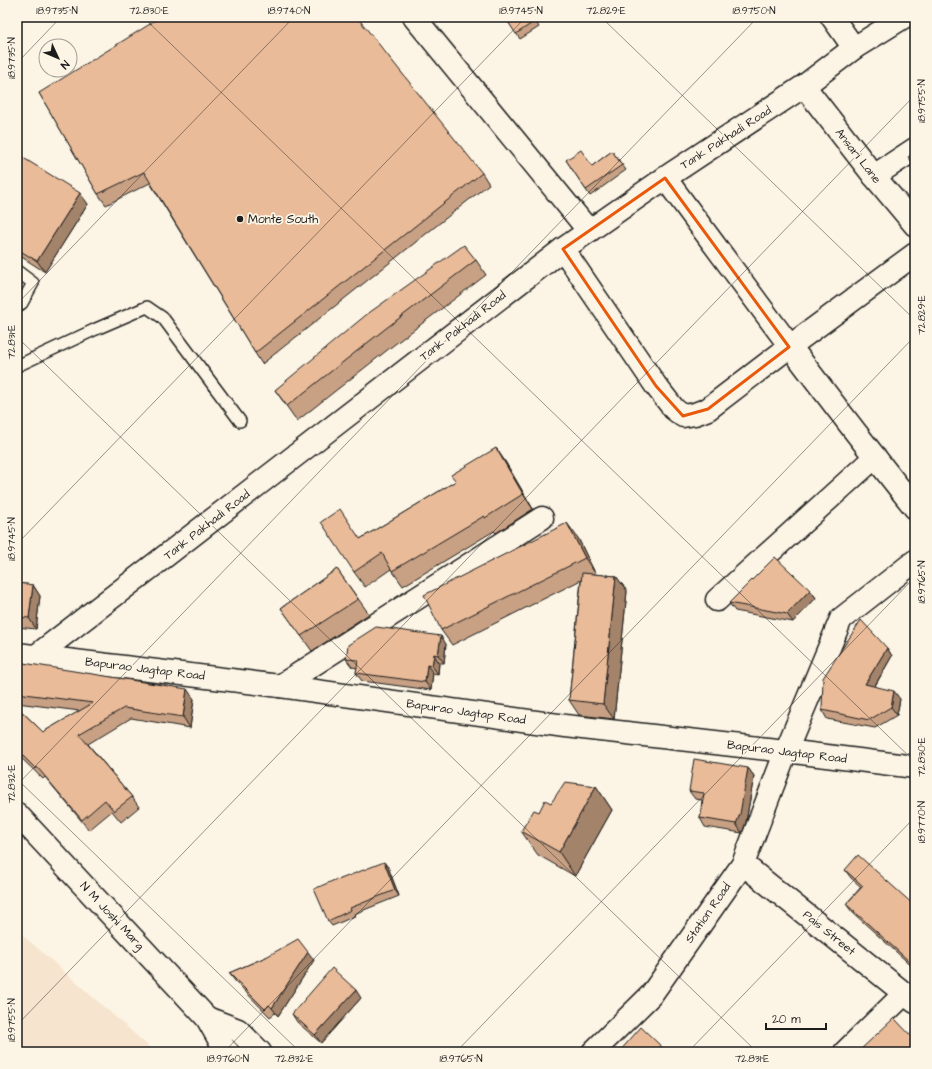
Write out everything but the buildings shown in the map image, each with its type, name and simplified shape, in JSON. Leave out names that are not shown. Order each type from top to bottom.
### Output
[{"type":"street","points":[[414,17],[589,231]]},
{"type":"street","points":[[832,17],[854,48]]},
{"type":"street","name":"Tank Pakhadi Road","points":[[27,655],[563,249],[665,178],[804,86],[854,48],[904,17]]},
{"type":"street","name":"Ansari Lane","points":[[804,86],[874,176],[915,224]]},
{"type":"street","points":[[874,176],[915,149]]},
{"type":"street","points":[[665,178],[789,347],[915,508]]},
{"type":"street","points":[[563,249],[656,386],[674,409],[682,416],[695,414],[708,409],[915,254]]},
{"type":"street","points":[[717,600],[874,457]]},
{"type":"street","points":[[280,686],[542,518]]},
{"type":"street","name":"Station Road","points":[[593,1052],[651,995],[743,864],[786,751],[841,619],[915,561]]},
{"type":"street","name":"Bapurao Jagtap Road","points":[[27,655],[280,686],[565,726],[786,751],[915,768]]},
{"type":"street","name":"N M Joshi Marg","points":[[17,814],[207,1018],[224,1048],[228,1052]]},
{"type":"street","name":"Pais Street","points":[[743,864],[910,998]]},
{"type":"street","points":[[845,1052],[910,998]]},
{"type":"street","name":"N M Joshi Marg","points":[[207,1018],[238,1030],[260,1052]]},
{"type":"lane","points":[[17,271],[33,283],[22,303],[17,307]]},
{"type":"lane","points":[[17,366],[96,328],[147,308],[163,318],[240,421]]},
{"type":"highlighted area","points":[[665,178],[789,347],[708,409],[683,416],[656,386],[563,249]]},
{"type":"shaded area","points":[[17,930],[155,1052],[17,1052]]},
{"type":"place","name":"Monte South","points":[[240,219]]}]
